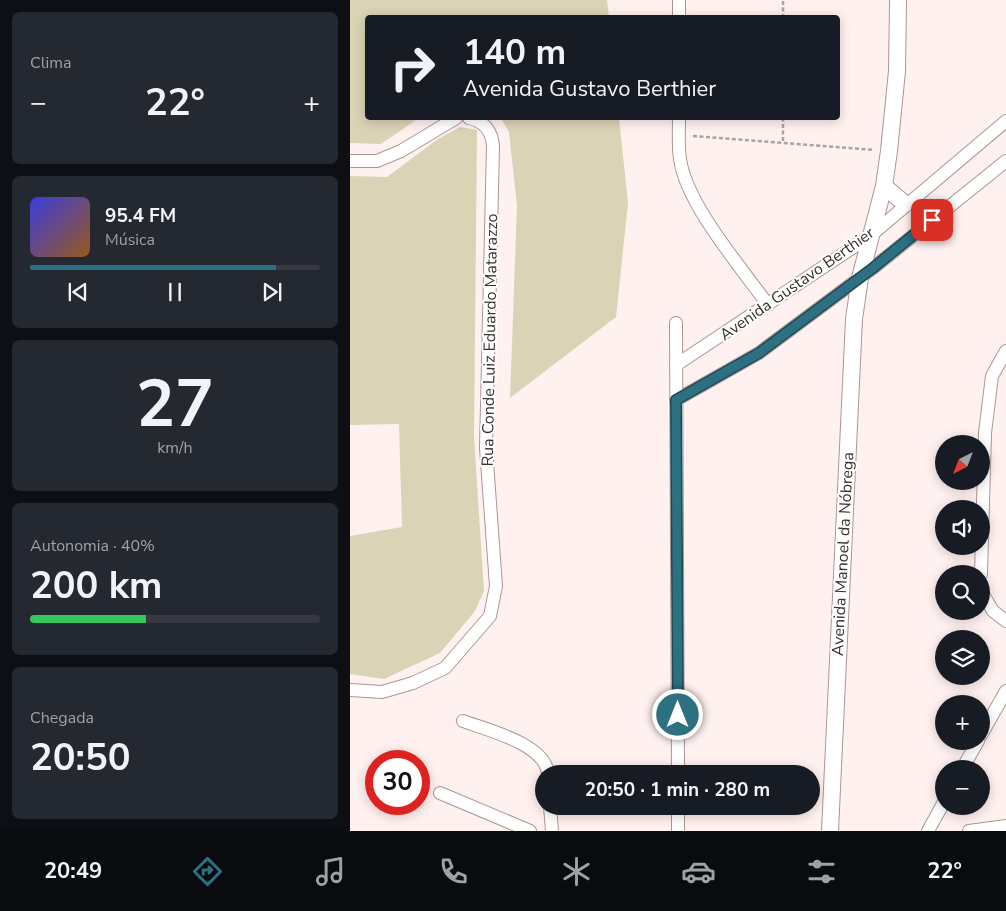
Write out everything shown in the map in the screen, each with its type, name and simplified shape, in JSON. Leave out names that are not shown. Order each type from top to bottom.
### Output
[{"type":"street","points":[[679,0],[679,15]]},
{"type":"street","name":"Avenida Manoel da Nóbrega","points":[[830,831],[854,319],[860,278],[884,186],[889,151],[898,71],[898,0]]},
{"type":"street","points":[[350,161],[378,161],[401,152],[453,120]]},
{"type":"street","name":"Rua Conde Luiz Eduardo Matarazzo","points":[[350,690],[382,692],[412,683],[445,668],[490,616],[496,586],[486,448],[493,146],[489,130],[478,120]]},
{"type":"street","points":[[679,120],[680,159],[689,190],[700,209],[768,305]]},
{"type":"street","name":"Avenida Gustavo Berthier","points":[[676,365],[870,236],[1006,121]]},
{"type":"street","name":"Avenida Gustavo Berthier","points":[[676,400],[759,353],[860,278],[1006,161]]},
{"type":"street","points":[[884,186],[906,204]]},
{"type":"street","points":[[676,323],[678,765]]},
{"type":"street","points":[[981,565],[986,423],[992,376],[1006,351]]},
{"type":"street","points":[[990,606],[993,611],[1006,621]]},
{"type":"street","points":[[990,719],[1006,691]]},
{"type":"street","points":[[463,721],[528,746],[542,757],[545,765]]},
{"type":"street","points":[[440,793],[530,831]]},
{"type":"street","points":[[551,815],[552,831]]},
{"type":"street","points":[[678,815],[678,831]]},
{"type":"street","points":[[928,831],[937,815]]},
{"type":"street","points":[[968,831],[1006,826]]},
{"type":"path","points":[[783,0],[783,15]]},
{"type":"path","points":[[783,120],[783,141]]},
{"type":"path","points":[[679,136],[783,141],[889,151]]},
{"type":"shaded area","points":[[350,0],[607,0],[609,15],[365,15],[365,120],[416,120],[381,144],[350,143]]},
{"type":"shaded area","points":[[502,120],[619,120],[628,203],[616,317],[510,398],[517,206],[509,132]]},
{"type":"shaded area","points":[[460,127],[477,130],[474,437],[484,591],[475,611],[440,653],[384,679],[350,674],[350,536],[402,527],[399,424],[350,425],[350,176],[387,177],[438,139]]},
{"type":"route","points":[[678,715],[676,400],[759,353],[873,268],[932,220]]}]
